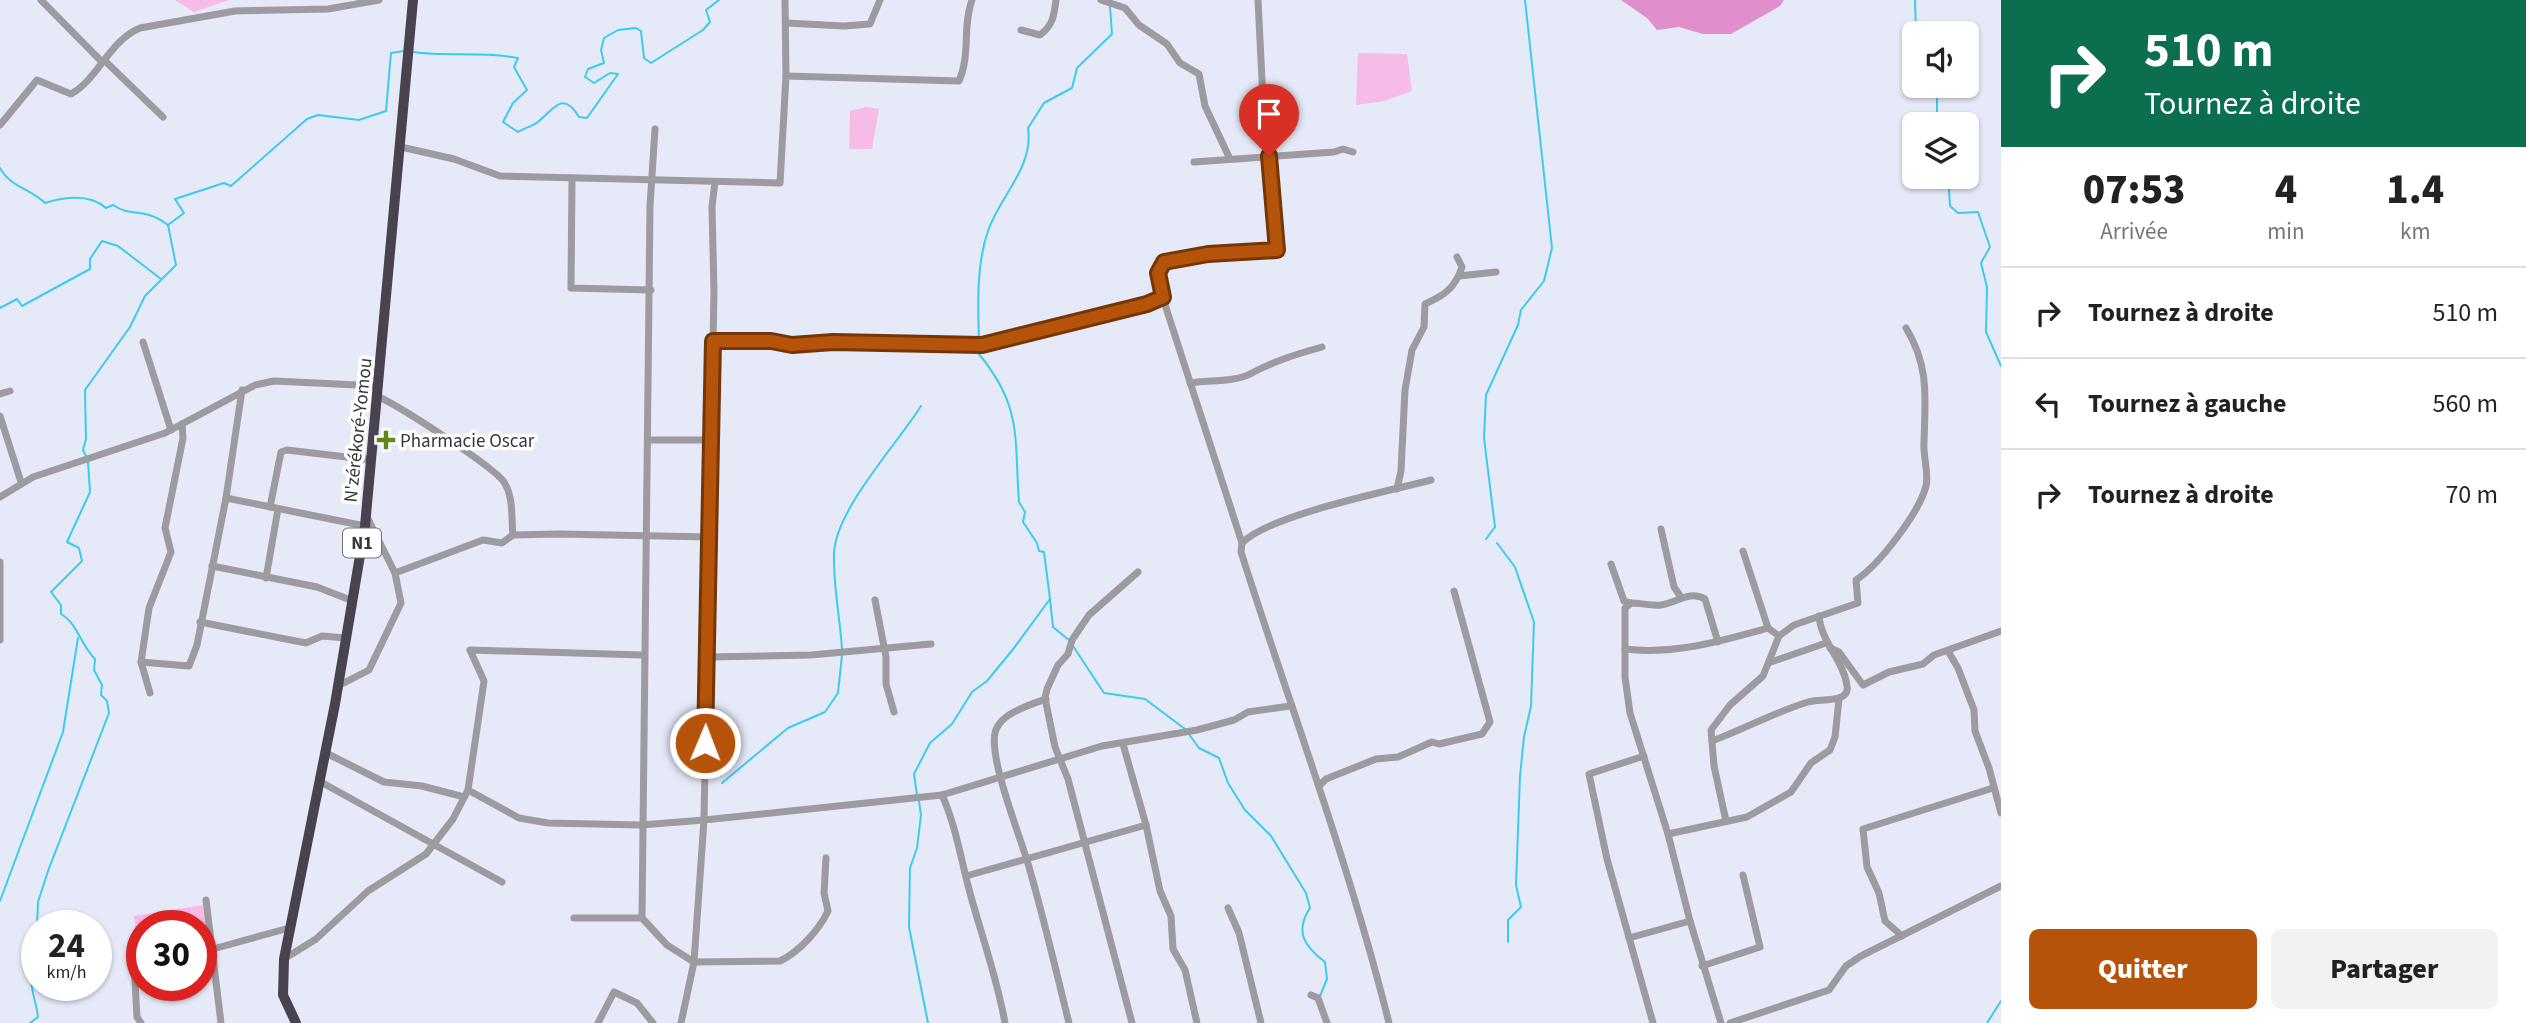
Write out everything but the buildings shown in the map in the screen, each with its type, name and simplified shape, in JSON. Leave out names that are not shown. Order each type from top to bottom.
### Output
[{"type":"highway","name":"N'zérékoré-Yomou","points":[[296,1023],[283,995],[284,959],[338,685],[365,520],[379,392],[413,0]]},
{"type":"street","points":[[41,0],[163,117]]},
{"type":"street","points":[[0,125],[37,80],[71,94],[84,86],[128,33],[175,20],[235,11],[328,9],[379,0]]},
{"type":"street","points":[[401,147],[454,159],[500,176],[572,180],[780,183],[786,76],[785,0]]},
{"type":"street","points":[[786,23],[844,26],[870,24],[880,0]]},
{"type":"street","points":[[786,76],[959,81],[968,51],[966,15],[972,0]]},
{"type":"street","points":[[1021,30],[1040,35],[1049,28],[1054,18],[1056,0]]},
{"type":"street","points":[[1258,0],[1277,250],[1208,254],[1164,262],[1158,273],[1163,297],[1242,542],[1241,552],[1290,706],[1319,786],[1389,1023]]},
{"type":"street","points":[[1107,4],[1125,8],[1139,25],[1167,44],[1180,63],[1199,74],[1205,106],[1230,159]]},
{"type":"street","points":[[655,129],[643,655],[642,918],[667,945],[694,962],[771,963],[790,957],[828,911],[824,893],[826,858]]},
{"type":"street","points":[[1194,162],[1334,152],[1343,149],[1353,152]]},
{"type":"street","points":[[572,180],[571,288],[651,290]]},
{"type":"street","points":[[681,1023],[694,962],[704,820],[709,440],[713,341],[712,207],[715,182]]},
{"type":"street","points":[[1397,489],[1401,471],[1405,390],[1412,349],[1424,327],[1424,304],[1447,294],[1459,276],[1462,267],[1457,257]]},
{"type":"street","points":[[1459,276],[1496,272]]},
{"type":"street","points":[[713,341],[771,341],[792,345],[844,342],[979,345],[1163,297]]},
{"type":"street","points":[[1726,821],[1711,730],[1730,705],[1763,676],[1771,662],[1779,636],[1794,625],[1858,603],[1856,580],[1873,569],[1891,545],[1926,485],[1924,444],[1927,387],[1914,341],[1906,328]]},
{"type":"street","points":[[144,342],[171,430]]},
{"type":"street","points":[[1190,383],[1249,375],[1281,358],[1322,347]]},
{"type":"street","points":[[0,497],[21,482],[171,430],[242,390],[274,381],[379,392],[504,482],[512,506],[513,535]]},
{"type":"street","points":[[141,662],[189,666],[197,645],[226,498],[242,390]]},
{"type":"street","points":[[0,394],[10,391]]},
{"type":"street","points":[[0,416],[21,482]]},
{"type":"street","points":[[150,693],[141,662],[149,608],[171,552],[165,528],[183,438],[182,424]]},
{"type":"street","points":[[649,440],[709,440]]},
{"type":"street","points":[[266,578],[281,452],[287,450],[372,460]]},
{"type":"street","points":[[1242,542],[1253,532],[1312,511],[1431,480]]},
{"type":"street","points":[[226,498],[274,508],[365,520],[395,573],[401,603],[369,670],[338,685]]},
{"type":"street","points":[[1661,529],[1674,587],[1681,597]]},
{"type":"street","points":[[395,573],[483,540],[502,543],[513,535],[587,533],[709,537]]},
{"type":"street","points":[[1743,551],[1768,628],[1779,636]]},
{"type":"street","points":[[0,562],[0,640]]},
{"type":"street","points":[[1611,564],[1627,604],[1625,649],[1630,713],[1668,834],[1702,966],[1721,1023]]},
{"type":"street","points":[[212,566],[317,587],[353,601]]},
{"type":"street","points":[[1132,1023],[1085,843],[1060,760],[1046,699],[1058,664],[1066,659],[1072,640],[1089,615],[1138,572]]},
{"type":"street","points":[[1319,786],[1326,779],[1376,759],[1398,757],[1432,742],[1439,744],[1482,734],[1490,722],[1454,591]]},
{"type":"street","points":[[1627,604],[1658,605],[1681,597],[1698,595],[1705,599],[1718,642]]},
{"type":"street","points":[[875,600],[884,648],[886,684],[894,712]]},
{"type":"street","points":[[1668,834],[1747,817],[1791,792],[1811,763],[1830,750],[1835,737],[1839,699],[1848,689],[1828,646],[1819,616]]},
{"type":"street","points":[[200,622],[306,643],[322,636],[346,638]]},
{"type":"street","points":[[1625,649],[1664,651],[1718,642],[1768,628]]},
{"type":"street","points":[[1771,662],[1828,646],[1839,652],[1863,685],[1889,672],[1923,664],[1934,655],[2001,631]]},
{"type":"street","points":[[706,657],[811,656],[931,644]]},
{"type":"street","points":[[284,959],[316,939],[368,891],[426,854],[453,819],[466,793],[484,681],[470,650],[643,655]]},
{"type":"street","points":[[1948,651],[1958,667],[1975,710],[1975,731],[1989,768],[2001,813]]},
{"type":"street","points":[[1046,699],[1002,719],[995,731],[997,764],[1027,859],[1069,1023]]},
{"type":"street","points":[[1712,741],[1810,701],[1839,699]]},
{"type":"street","points":[[324,752],[384,782],[466,793],[529,820],[548,823],[641,825],[942,795],[1003,779],[1102,746],[1222,723],[1272,706],[1290,706]]},
{"type":"street","points":[[1123,744],[1146,825],[1160,891],[1171,916],[1173,949],[1185,970],[1197,1023]]},
{"type":"street","points":[[1644,757],[1588,774],[1607,859],[1653,1023]]},
{"type":"street","points":[[318,781],[502,882]]},
{"type":"street","points":[[1902,936],[1885,921],[1878,893],[1867,867],[1863,829],[1993,788]]},
{"type":"street","points":[[942,795],[951,815],[988,947],[1004,1023]]},
{"type":"street","points":[[966,876],[1146,825]]},
{"type":"street","points":[[1702,966],[1760,947],[1743,875]]},
{"type":"street","points":[[1730,1023],[1829,990],[1846,966],[2001,886]]},
{"type":"street","points":[[206,900],[207,910]]},
{"type":"street","points":[[1228,908],[1238,933],[1261,1023]]},
{"type":"street","points":[[575,918],[642,918]]},
{"type":"street","points":[[1629,937],[1690,921]]},
{"type":"street","points":[[217,948],[289,928]]},
{"type":"street","points":[[217,986],[221,1023]]},
{"type":"street","points":[[598,1023],[614,992],[637,1003],[653,1023]]},
{"type":"street","points":[[1311,995],[1318,998],[1327,1023]]},
{"type":"street","points":[[136,1001],[137,1017],[141,1023]]},
{"type":"shaded area","points":[[175,0],[229,0],[194,12]]},
{"type":"shaded area","points":[[1621,0],[1784,0],[1780,6],[1731,34],[1703,34],[1679,27],[1657,30],[1647,18]]},
{"type":"shaded area","points":[[1358,53],[1407,54],[1412,91],[1384,101],[1356,105]]},
{"type":"shaded area","points":[[866,107],[879,109],[872,149],[849,149],[850,111]]},
{"type":"shaded area","points":[[203,905],[204,910],[172,910]]},
{"type":"waterway","points":[[413,52],[518,58],[514,67],[527,90],[513,103],[503,122],[518,132],[537,123],[554,107],[563,103],[579,117],[587,118],[618,74],[610,73],[594,83],[585,77],[588,69],[604,63],[601,50],[604,38],[618,30],[636,28],[641,31],[644,58],[651,63],[703,30],[710,22],[706,10],[719,0]]},
{"type":"waterway","points":[[1486,539],[1495,527],[1484,438],[1486,395],[1518,325],[1521,310],[1544,281],[1552,248],[1525,0]]},
{"type":"waterway","points":[[1915,0],[1916,21]]},
{"type":"waterway","points":[[979,343],[981,258],[993,218],[1021,168],[1026,156],[1028,128],[1044,103],[1072,88],[1077,68],[1112,34],[1110,6]]},
{"type":"waterway","points":[[86,456],[83,450],[86,439],[85,390],[130,327],[145,296],[176,265],[168,225],[184,213],[175,199],[224,183],[231,186],[307,119],[318,115],[359,120],[386,111],[391,53],[404,51]]},
{"type":"waterway","points":[[1937,98],[1937,112]]},
{"type":"waterway","points":[[0,168],[15,184],[45,203],[69,198],[93,200],[106,208],[113,205],[126,211],[146,214],[168,225]]},
{"type":"waterway","points":[[1950,189],[1950,206],[1958,213],[1978,212],[1990,247],[1981,263],[1987,287],[1986,332],[2001,366]]},
{"type":"waterway","points":[[0,308],[17,299],[22,306],[90,269],[90,259],[102,241],[118,246],[161,279]]},
{"type":"waterway","points":[[917,795],[914,774],[930,743],[952,724],[972,692],[987,681],[1050,599],[1044,552],[1039,551],[1037,543],[1023,522],[1025,512],[1019,502],[1016,441],[1010,408],[993,373],[979,354],[979,348]]},
{"type":"waterway","points":[[842,649],[834,565],[837,536],[856,497],[921,406]]},
{"type":"waterway","points":[[38,910],[48,871],[109,713],[107,701],[101,695],[102,685],[94,670],[95,659],[71,623],[61,614],[61,605],[51,592],[82,561],[79,548],[67,542],[90,492],[88,462]]},
{"type":"waterway","points":[[1497,543],[1515,567],[1534,622],[1531,706],[1524,737],[1520,776],[1516,885],[1521,907],[1508,920],[1508,942]]},
{"type":"waterway","points":[[1050,599],[1053,627],[1070,641]]},
{"type":"waterway","points":[[0,901],[63,732],[78,638]]},
{"type":"waterway","points":[[1073,646],[1104,693],[1145,699],[1185,729]]},
{"type":"waterway","points":[[722,783],[788,728],[825,712],[838,693],[842,655]]},
{"type":"waterway","points":[[1188,733],[1199,748],[1219,758],[1228,783],[1245,810],[1271,836],[1306,893],[1310,908],[1302,932],[1307,945],[1325,962],[1327,979],[1320,996]]},
{"type":"waterway","points":[[919,801],[921,815],[917,848],[910,868],[909,927],[928,1023]]},
{"type":"waterway","points":[[30,1023],[38,1017],[35,1001]]},
{"type":"waterway","points":[[1987,1023],[2001,1001]]},
{"type":"place","name":"Pharmacie Oscar","points":[[386,440]]},
{"type":"route","points":[[705,743],[713,341],[771,341],[792,345],[833,342],[975,346],[1147,304],[1163,297],[1158,273],[1164,262],[1208,254],[1277,250],[1276,208],[1269,156]]}]
